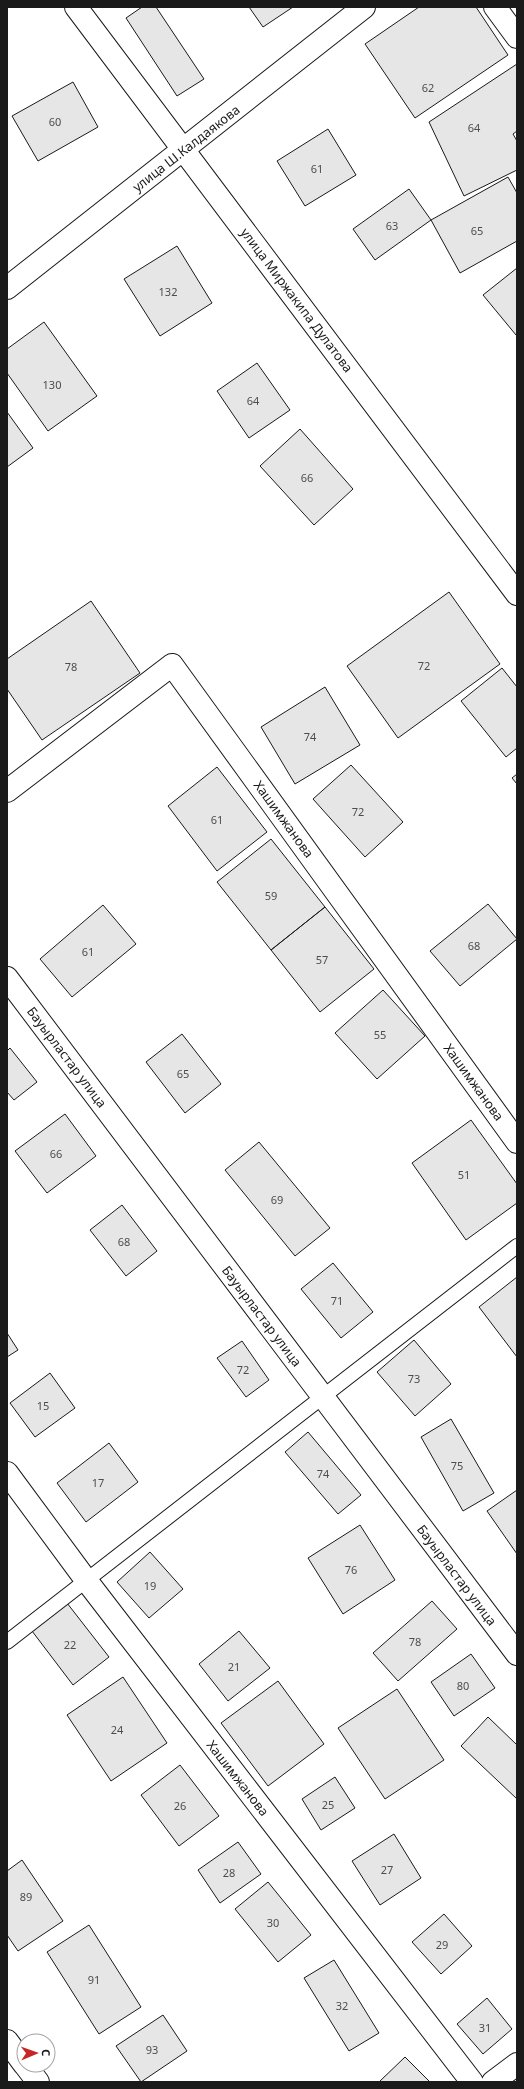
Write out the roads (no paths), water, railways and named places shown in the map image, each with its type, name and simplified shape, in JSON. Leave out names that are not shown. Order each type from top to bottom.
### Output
[{"type":"street","name":"улица Миржакипа Дулатова","points":[[76,7],[517,594]]},
{"type":"street","name":"улица Ш.Калдаякова","points":[[7,288],[364,7]]},
{"type":"street","points":[[495,7],[517,37]]},
{"type":"street","name":"Хашимжанова","points":[[7,790],[172,665],[517,1142]]},
{"type":"street","name":"Бауырластар улица","points":[[7,978],[517,1654]]},
{"type":"street","name":"Хашимжанова","points":[[7,1473],[86,1580],[472,2082]]},
{"type":"street","points":[[7,2041],[16,2053]]},
{"type":"street","points":[[493,2082],[517,2064]]},
{"type":"street","points":[[31,2073],[38,2082]]},
{"type":"lane","points":[[7,1642],[517,1246]]}]
